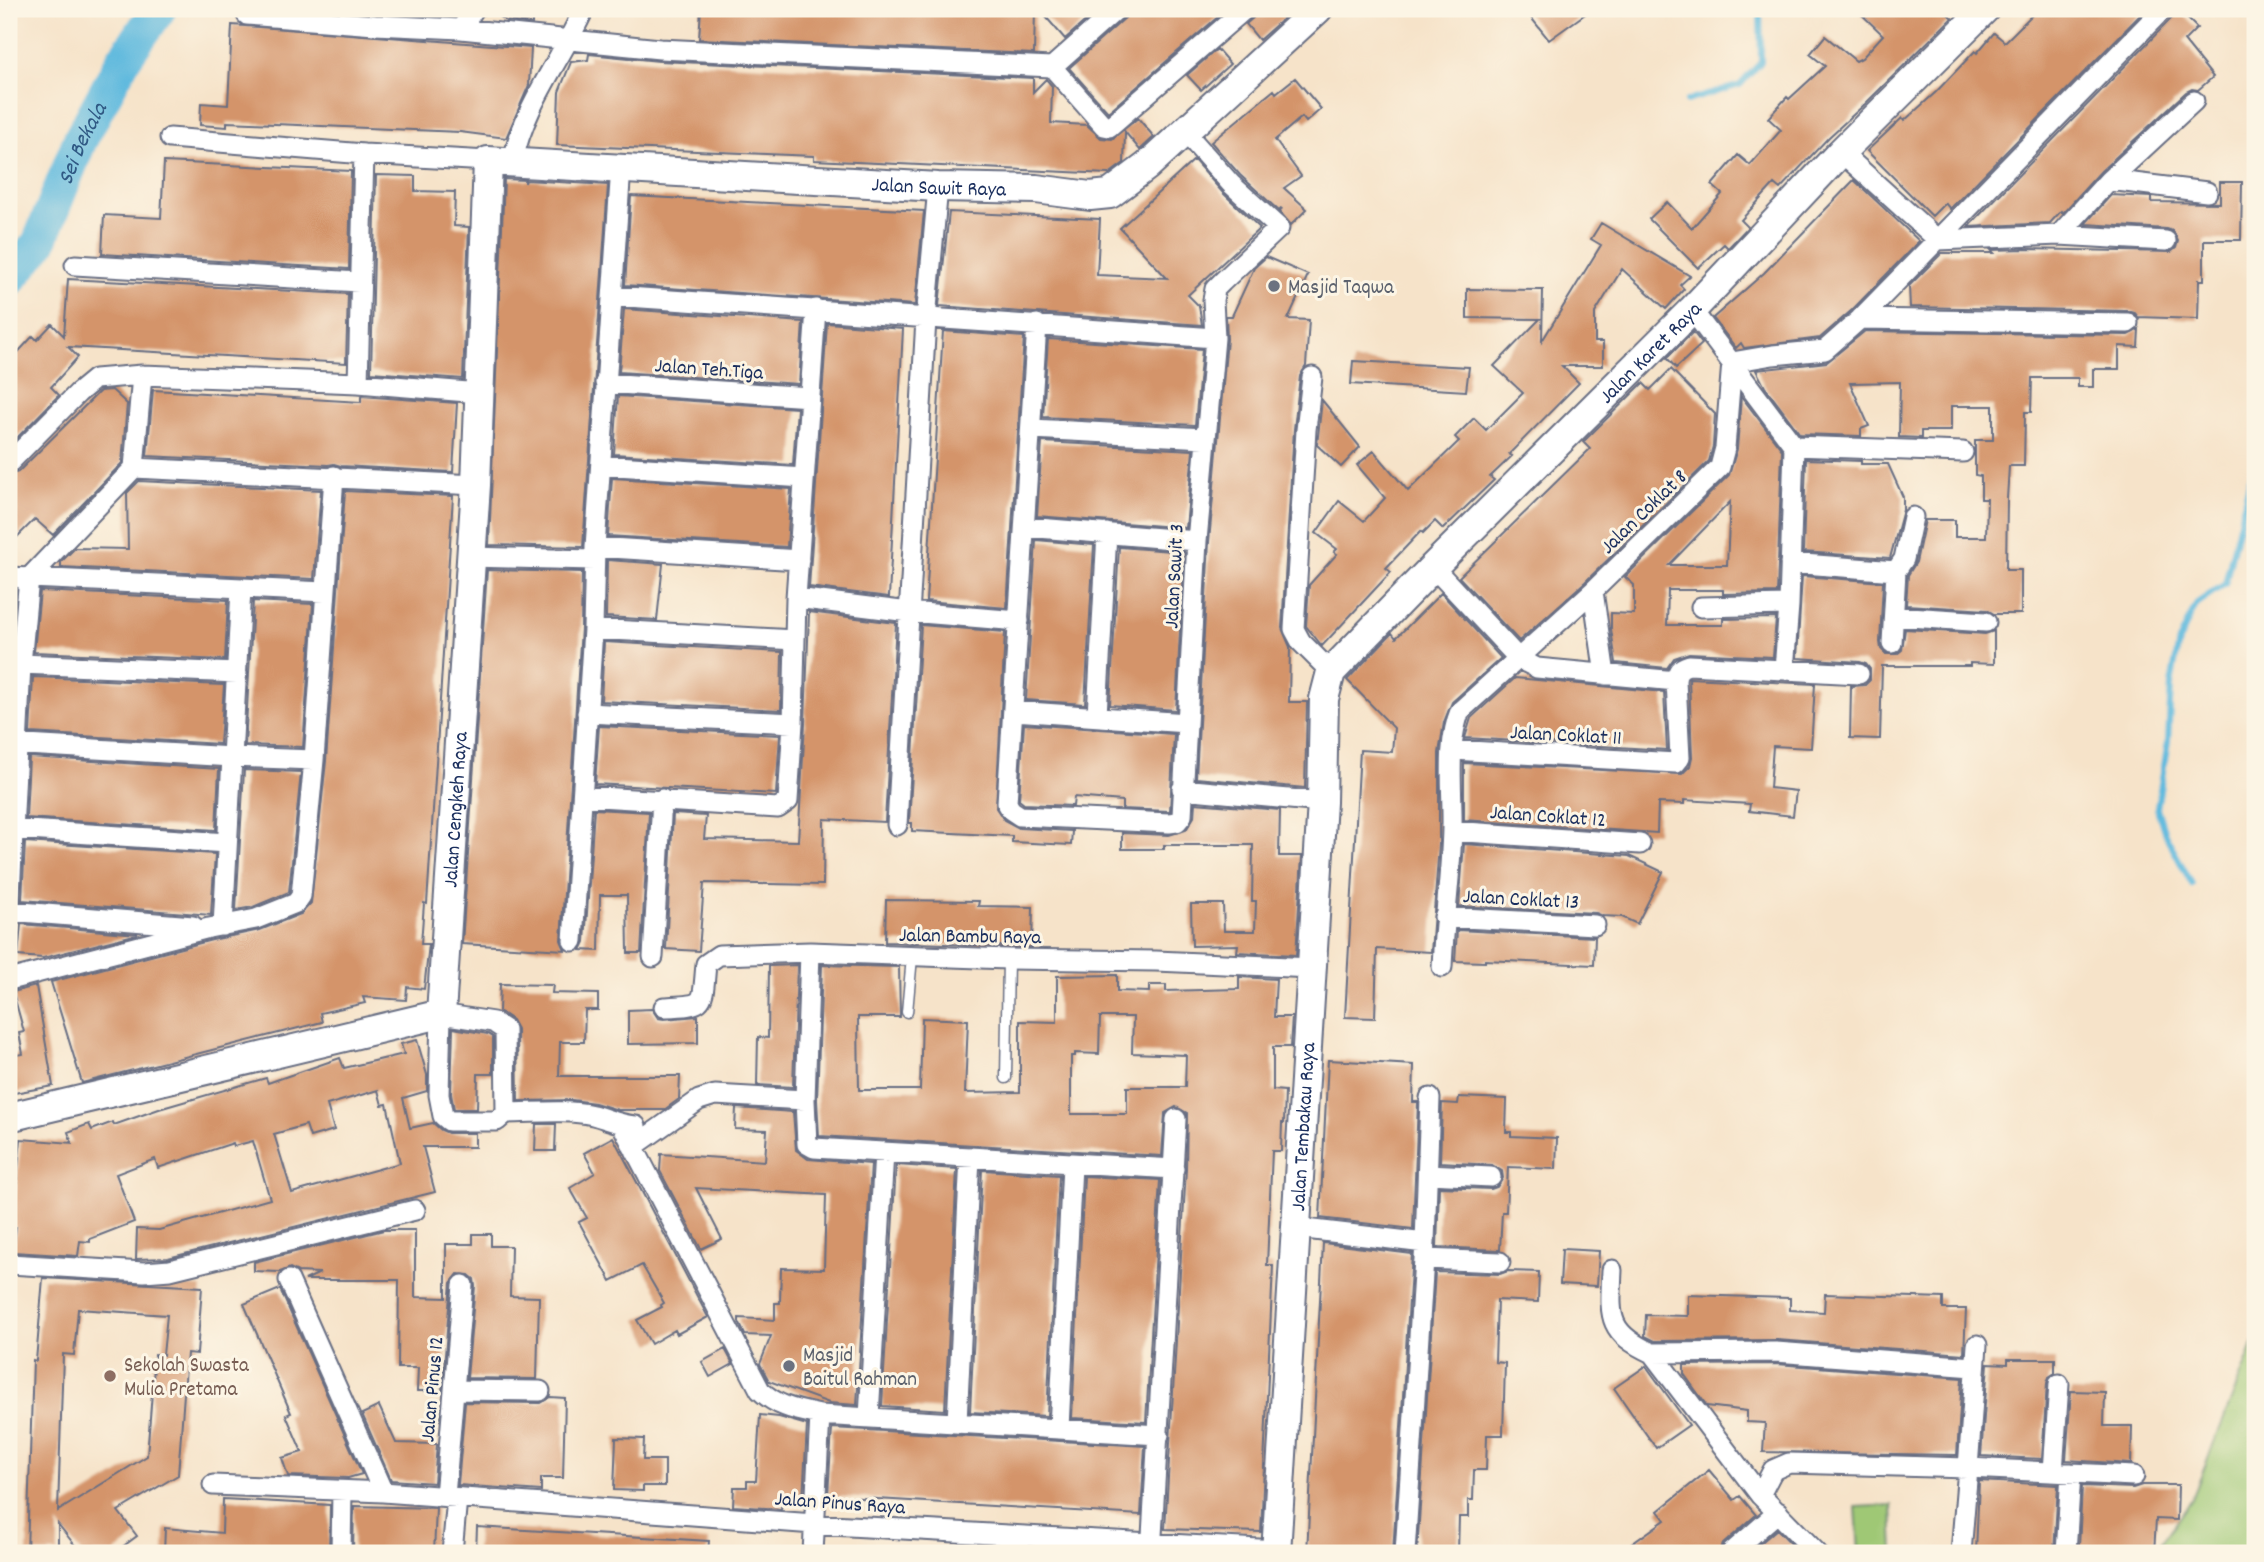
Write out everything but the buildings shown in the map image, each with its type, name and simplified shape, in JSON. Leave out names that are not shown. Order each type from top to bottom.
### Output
[{"type":"street","points":[[252,9],[247,15],[380,17],[461,29],[660,49],[1052,67],[1117,9]]},
{"type":"street","points":[[461,29],[474,9]]},
{"type":"street","points":[[170,138],[364,154],[500,161],[518,136],[530,107],[571,39],[584,9]]},
{"type":"street","points":[[1052,67],[1104,126],[1109,127],[1245,9]]},
{"type":"street","name":"Jalan Sawit Raya","points":[[500,161],[938,187],[1036,189],[1090,196],[1110,194],[1147,166],[1318,9]]},
{"type":"street","name":"Jalan Karet Raya","points":[[1324,699],[1331,672],[1433,566],[1692,310],[1841,152],[1985,9]]},
{"type":"street","points":[[1732,362],[1825,350],[1860,319],[2163,9]]},
{"type":"street","points":[[2059,235],[2109,180],[2194,101]]},
{"type":"street","name":"Jalan Sawit 3","points":[[1014,711],[1007,803],[1011,810],[1020,816],[1169,823],[1177,822],[1182,816],[1197,541],[1215,338],[1213,300],[1215,289],[1279,228],[1231,184],[1185,132]]},
{"type":"street","points":[[1841,152],[1938,240],[2059,235],[2166,242]]},
{"type":"street","points":[[358,383],[364,154]]},
{"type":"street","name":"Jalan Cengkeh Raya","points":[[441,1014],[480,393],[500,161]]},
{"type":"street","points":[[573,941],[593,629],[594,553],[621,167]]},
{"type":"street","points":[[2109,180],[2207,192]]},
{"type":"street","points":[[897,825],[926,319],[938,187]]},
{"type":"street","points":[[75,265],[359,282]]},
{"type":"street","points":[[613,296],[1215,338]]},
{"type":"street","points":[[583,796],[782,807],[790,795],[796,598],[816,309]]},
{"type":"street","points":[[1692,310],[1794,446],[1784,670]]},
{"type":"street","points":[[1860,319],[2128,323]]},
{"type":"street","points":[[1037,324],[1014,711],[1187,723]]},
{"type":"street","name":"Jalan Coklat 8","points":[[1442,967],[1452,831],[1453,750],[1455,722],[1460,710],[1593,591],[1720,467],[1725,448],[1732,362]]},
{"type":"street","points":[[9,463],[95,379],[142,375],[358,383],[480,393]]},
{"type":"street","points":[[9,917],[13,745],[29,578],[134,468],[142,375]]},
{"type":"street","points":[[1312,377],[1306,430],[1294,629],[1301,642],[1331,672]]},
{"type":"street","name":"Jalan Teh.Tiga","points":[[605,383],[810,397]]},
{"type":"street","points":[[1032,429],[1205,438]]},
{"type":"street","points":[[1794,446],[1963,452]]},
{"type":"street","points":[[601,465],[804,478]]},
{"type":"street","points":[[134,468],[476,485]]},
{"type":"street","points":[[9,980],[256,919],[296,903],[301,896],[314,760],[334,477]]},
{"type":"street","points":[[1892,643],[1896,571],[1903,559],[1913,517]]},
{"type":"street","points":[[1026,527],[1197,541]]},
{"type":"street","points":[[1097,715],[1107,533]]},
{"type":"street","points":[[470,557],[594,553],[799,560]]},
{"type":"street","points":[[1790,563],[1896,571]]},
{"type":"street","points":[[1433,566],[1519,659],[1537,668],[1676,681],[1677,672],[1689,664],[1858,674]]},
{"type":"street","points":[[9,577],[325,592]]},
{"type":"street","points":[[216,927],[227,843],[241,589]]},
{"type":"street","points":[[1593,591],[1605,675]]},
{"type":"street","points":[[796,598],[909,612],[1018,621]]},
{"type":"street","points":[[1701,607],[1789,605]]},
{"type":"street","points":[[1894,615],[1986,622]]},
{"type":"street","points":[[593,629],[795,640]]},
{"type":"street","points":[[21,664],[237,673]]},
{"type":"street","name":"Jalan Coklat 11","points":[[1453,750],[1676,763],[1679,758],[1676,681]]},
{"type":"street","name":"Jalan Tembakau Raya","points":[[1277,1552],[1322,802],[1324,699]]},
{"type":"street","points":[[587,713],[793,723]]},
{"type":"street","points":[[13,745],[314,760]]},
{"type":"street","points":[[1182,789],[1322,802]]},
{"type":"street","points":[[653,957],[662,799]]},
{"type":"street","points":[[13,829],[227,843]]},
{"type":"street","name":"Jalan Coklat 12","points":[[1452,831],[1640,844]]},
{"type":"street","points":[[9,911],[216,927]]},
{"type":"street","name":"Jalan Coklat 13","points":[[1444,917],[1595,925]]},
{"type":"street","points":[[810,952],[804,1100],[807,1144],[814,1148],[1174,1170]]},
{"type":"street","name":"Jalan Bambu Raya","points":[[664,1007],[700,1003],[703,998],[706,964],[719,955],[810,952],[1312,968]]},
{"type":"street","points":[[441,1014],[439,1094],[443,1116],[449,1121],[486,1123],[497,1121],[506,1113],[572,1113],[594,1115],[622,1125],[662,1128]]},
{"type":"street","points":[[9,1117],[441,1014],[493,1021],[505,1030],[506,1113]]},
{"type":"street","points":[[633,1147],[698,1100],[715,1094],[804,1100]]},
{"type":"street","points":[[1405,1553],[1424,1251],[1430,1098]]},
{"type":"street","points":[[1151,1549],[1177,1119]]},
{"type":"street","points":[[622,1125],[760,1390],[771,1401],[820,1415],[1159,1435]]},
{"type":"street","points":[[869,1417],[884,1152]]},
{"type":"street","points":[[957,1422],[970,1157]]},
{"type":"street","points":[[1059,1428],[1072,1165]]},
{"type":"street","points":[[1427,1174],[1491,1177]]},
{"type":"street","points":[[9,1264],[144,1272],[170,1270],[415,1210]]},
{"type":"street","points":[[1297,1228],[1500,1262]]},
{"type":"street","points":[[1612,1270],[1611,1314],[1621,1335],[1634,1345],[1652,1353],[1776,1352],[1974,1367]]},
{"type":"street","points":[[289,1280],[383,1492]]},
{"type":"street","name":"Jalan Pinus 12","points":[[451,1497],[454,1390],[463,1286]]},
{"type":"street","points":[[1961,1553],[1976,1345]]},
{"type":"street","points":[[1652,1353],[1760,1495],[1817,1553]]},
{"type":"street","points":[[2059,1384],[2066,1553]]},
{"type":"street","points":[[454,1390],[540,1391]]},
{"type":"street","points":[[813,1553],[820,1415]]},
{"type":"street","points":[[1760,1495],[1773,1470],[1789,1463],[2134,1476]]},
{"type":"street","name":"Jalan Pinus Raya","points":[[213,1485],[383,1492],[1151,1549],[1277,1552]]},
{"type":"street","points":[[341,1553],[342,1491]]},
{"type":"street","points":[[451,1497],[452,1553]]},
{"type":"street","points":[[1731,1553],[1778,1512]]},
{"type":"lane","points":[[907,1012],[912,957]]},
{"type":"lane","points":[[1006,1078],[1008,959]]},
{"type":"green space","points":[[2255,1340],[2255,1553],[2154,1553],[2192,1499]]},
{"type":"green space","points":[[1892,1505],[1894,1553],[1859,1553],[1856,1507]]},
{"type":"waterway","name":"Sei Bekala","points":[[9,280],[39,243],[80,140],[123,60],[159,9]]},
{"type":"waterway","points":[[1687,101],[1740,85],[1761,62],[1760,9]]},
{"type":"waterway","points":[[2192,884],[2165,834],[2157,808],[2168,742],[2171,685],[2179,641],[2197,603],[2225,584],[2251,475],[2255,471]]},
{"type":"place","name":"Masjid Taqwa","points":[[1274,286]]},
{"type":"place","name":"Masjid Baitul Rahman","points":[[789,1366]]},
{"type":"place","name":"Sekolah Swasta Mulia Pretama","points":[[110,1376]]}]
